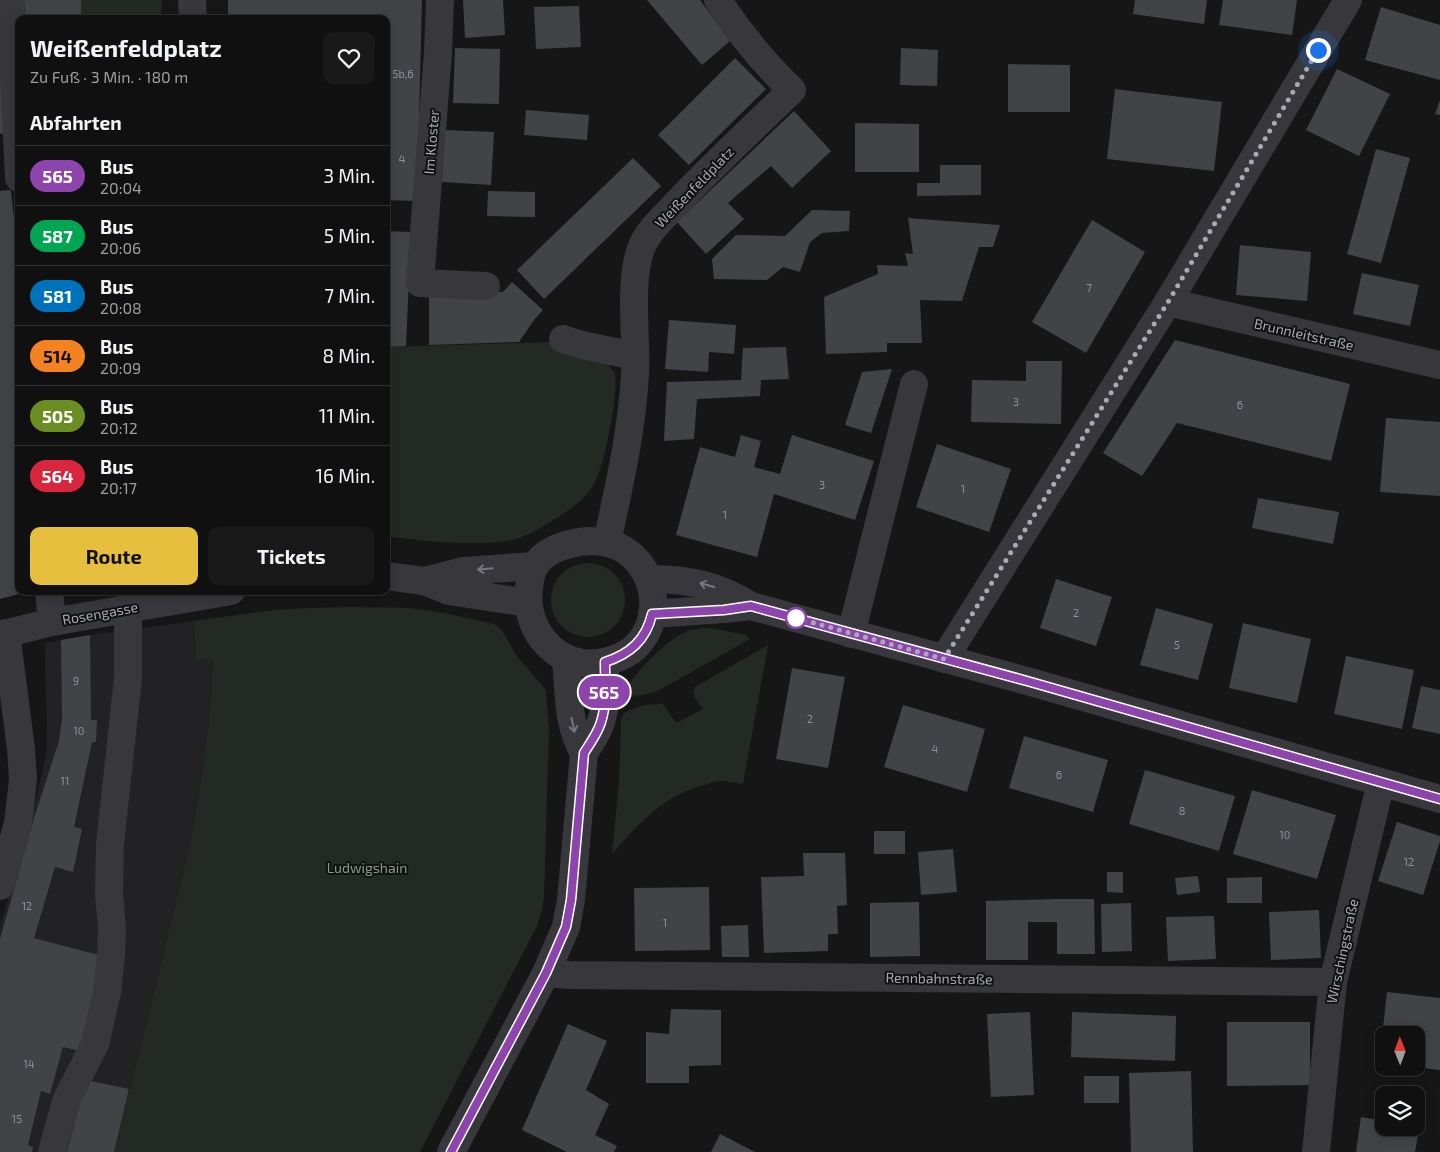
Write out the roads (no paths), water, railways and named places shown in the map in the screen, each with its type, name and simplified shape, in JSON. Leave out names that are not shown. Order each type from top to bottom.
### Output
[{"type":"street","points":[[10,0],[12,166]]},
{"type":"street","points":[[192,0],[192,15]]},
{"type":"street","name":"Im Kloster","points":[[440,0],[438,53],[420,284],[486,286]]},
{"type":"street","name":"Weißenfeldplatz","points":[[607,542],[631,424],[636,356],[634,297],[637,267],[642,246],[651,230],[705,174],[792,90],[772,71],[753,48],[718,0]]},
{"type":"street","points":[[944,659],[1168,302],[1348,0]]},
{"type":"street","name":"Brunnleitstraße","points":[[1168,302],[1440,365]]},
{"type":"street","points":[[563,339],[582,345],[636,356]]},
{"type":"street","points":[[851,634],[914,384]]},
{"type":"street","points":[[588,541],[607,542],[632,554],[649,579],[653,595],[652,614],[648,629],[638,644],[623,656],[605,662],[582,663],[566,659],[553,651],[543,641],[534,625],[528,603],[529,583],[534,566],[544,556],[565,545],[588,541]]},
{"type":"street","points":[[424,581],[463,571],[534,566]]},
{"type":"street","points":[[390,577],[424,581],[449,591],[528,603]]},
{"type":"street","points":[[649,579],[688,581],[713,586],[751,606],[1440,798]]},
{"type":"street","points":[[49,595],[52,622]]},
{"type":"street","name":"Rosengasse","points":[[3,634],[52,622],[208,595]]},
{"type":"street","points":[[652,614],[724,610],[751,606]]},
{"type":"street","points":[[52,1152],[66,1101],[95,1044],[107,992],[111,947],[110,844],[128,686],[128,609]]},
{"type":"street","points":[[0,886],[18,824],[23,779],[3,634]]},
{"type":"street","points":[[451,1152],[546,973],[566,927],[571,900],[584,753],[574,730],[566,659]]},
{"type":"street","points":[[584,753],[602,722],[605,662]]},
{"type":"street","name":"Wirschingstraße","points":[[1316,1152],[1333,982],[1381,782]]},
{"type":"street","name":"Rennbahnstraße","points":[[546,973],[579,975],[1333,982]]},
{"type":"park label","name":"Ludwigshain","points":[[367,867]]}]
